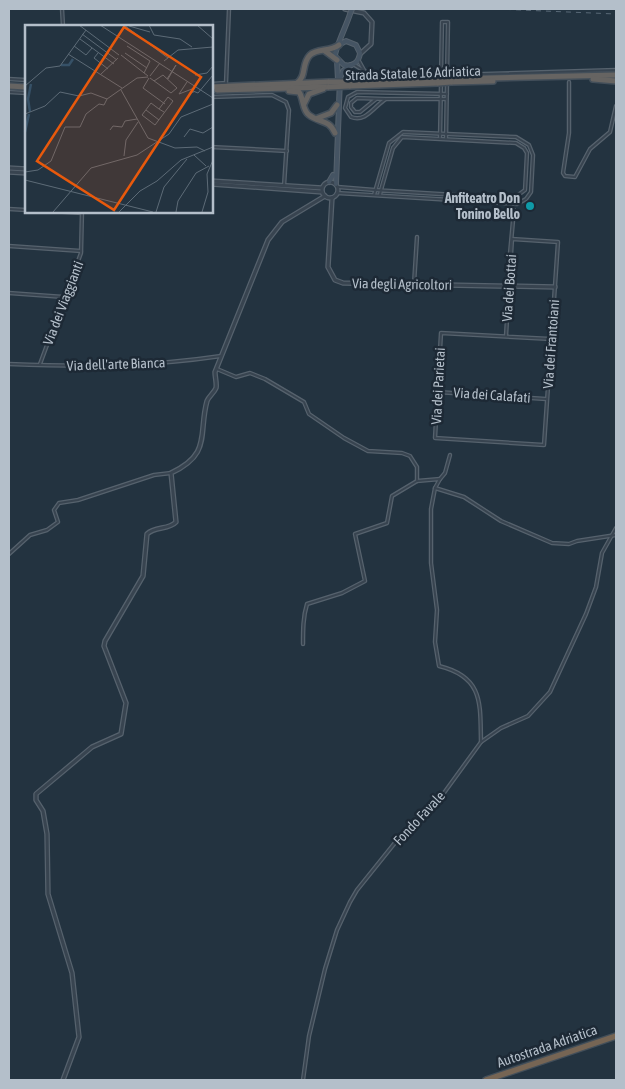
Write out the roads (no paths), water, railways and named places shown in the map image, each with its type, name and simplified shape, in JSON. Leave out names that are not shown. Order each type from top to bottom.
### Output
[{"type":"highway","points":[[289,84],[300,81],[310,55],[339,45]]},
{"type":"highway","points":[[325,51],[337,60]]},
{"type":"highway","points":[[304,68],[309,78],[316,83]]},
{"type":"highway","name":"Strada Statale 16 Adriatica","points":[[212,87],[316,83],[349,84],[450,78],[616,75]]},
{"type":"highway","name":"Strada Statale 16 Adriatica","points":[[450,78],[590,78],[616,75]]},
{"type":"highway","points":[[9,83],[25,83]]},
{"type":"highway","name":"Strada Statale 16 Adriatica","points":[[212,87],[267,89],[329,84]]},
{"type":"highway","points":[[304,104],[309,94],[329,84]]},
{"type":"highway","points":[[267,89],[297,91],[301,94],[309,115],[326,121],[335,133]]},
{"type":"highway","points":[[317,118],[331,113],[337,105]]},
{"type":"highway","name":"Autostrada Adriatica","points":[[486,1080],[616,1037]]},
{"type":"highway","name":"Autostrada Adriatica","points":[[495,1080],[616,1037]]},
{"type":"main road","points":[[329,182],[333,176],[339,78],[335,52],[345,32],[352,9]]},
{"type":"main road","points":[[337,186],[333,176],[339,78],[343,71],[359,57],[357,46],[349,42],[345,32]]},
{"type":"main road","points":[[339,45],[349,42]]},
{"type":"main road","points":[[337,60],[345,66],[352,65]]},
{"type":"street","points":[[62,9],[63,25]]},
{"type":"street","points":[[212,87],[226,83],[229,9]]},
{"type":"street","points":[[346,9],[362,12],[370,17],[371,41],[359,57],[366,72]]},
{"type":"street","points":[[440,138],[441,94],[439,79],[442,22],[448,22],[450,78],[446,100],[446,138]]},
{"type":"street","points":[[357,46],[366,48]]},
{"type":"street","points":[[352,65],[380,77],[439,79],[568,73],[616,75]]},
{"type":"street","points":[[569,82],[569,133],[563,173],[565,176],[575,177],[590,149],[610,132],[616,106]]},
{"type":"street","points":[[9,92],[25,93]]},
{"type":"street","points":[[387,99],[366,116],[358,119],[349,115],[345,108],[348,97],[354,93],[447,94]]},
{"type":"street","points":[[380,93],[380,103]]},
{"type":"street","points":[[212,96],[272,95],[282,98],[289,108],[284,187]]},
{"type":"street","points":[[376,99],[360,112],[354,111],[351,107],[352,101],[355,98],[446,100]]},
{"type":"street","points":[[337,193],[512,204],[524,201],[531,190],[533,152],[526,142],[516,137],[403,132],[392,139],[374,195]]},
{"type":"street","points":[[420,137],[421,132]]},
{"type":"street","points":[[322,190],[329,182],[337,186],[376,190],[381,190],[514,198],[525,190],[527,155],[524,148],[516,143],[402,137],[394,144],[381,190],[380,196]]},
{"type":"street","points":[[212,147],[287,151]]},
{"type":"street","points":[[9,168],[25,169]]},
{"type":"street","points":[[9,172],[25,173]]},
{"type":"street","points":[[212,183],[322,190]]},
{"type":"street","points":[[9,554],[30,535],[54,527],[58,522],[54,510],[59,503],[78,500],[154,475],[171,472],[189,461],[198,450],[203,436],[207,399],[216,387],[217,369],[268,240],[282,222],[325,196],[332,198],[337,193],[337,186]]},
{"type":"street","points":[[322,190],[325,196]]},
{"type":"street","name":"Via degli Agricoltori","points":[[332,198],[328,267],[335,280],[344,283],[555,287]]},
{"type":"street","points":[[9,209],[25,210]]},
{"type":"street","name":"Via dei Bottai","points":[[506,336],[510,244],[514,210]]},
{"type":"street","name":"Via dei Viaggianti","points":[[40,365],[82,251],[82,212]]},
{"type":"street","points":[[414,284],[417,237]]},
{"type":"street","name":"Via dei Frantoiani","points":[[512,239],[558,242],[544,445]]},
{"type":"street","points":[[9,246],[82,251]]},
{"type":"street","points":[[9,293],[65,298]]},
{"type":"street","name":"Via dei Parietai","points":[[506,336],[440,333],[435,438],[544,445]]},
{"type":"street","points":[[506,336],[550,339]]},
{"type":"street","name":"Via dell'arte Bianca","points":[[9,364],[108,367],[166,363],[223,356]]},
{"type":"street","points":[[217,369],[236,377],[250,373],[265,379],[304,402],[309,414],[344,438],[368,451],[402,453],[410,456],[417,466],[417,482]]},
{"type":"street","name":"Via dei Calafati","points":[[436,392],[547,399]]},
{"type":"street","points":[[450,455],[445,473],[435,488],[431,509],[433,544],[431,563],[437,610],[435,642],[439,666],[462,674],[470,680],[475,690],[480,703],[481,742]]},
{"type":"street","points":[[63,1080],[79,1038],[72,973],[47,888],[46,827],[42,808],[35,796],[92,747],[121,734],[126,703],[104,643],[143,576],[148,534],[153,530],[173,525],[176,522],[171,472]]},
{"type":"street","points":[[303,644],[302,626],[306,619],[307,604],[342,594],[365,581],[355,534],[387,523],[392,496],[417,482],[440,479]]},
{"type":"street","points":[[435,488],[464,497],[501,521],[552,543],[569,544],[616,534]]},
{"type":"street","name":"Fondo Favale","points":[[303,1080],[309,1036],[325,969],[337,930],[350,902],[357,890],[402,834],[442,797],[481,742],[501,728],[528,716],[550,692],[586,614],[596,587],[602,553],[616,528]]},
{"type":"railway","points":[[496,9],[616,14]]},
{"type":"place","name":"Anfiteatro Don Tonino Bello","points":[[530,206]]}]
